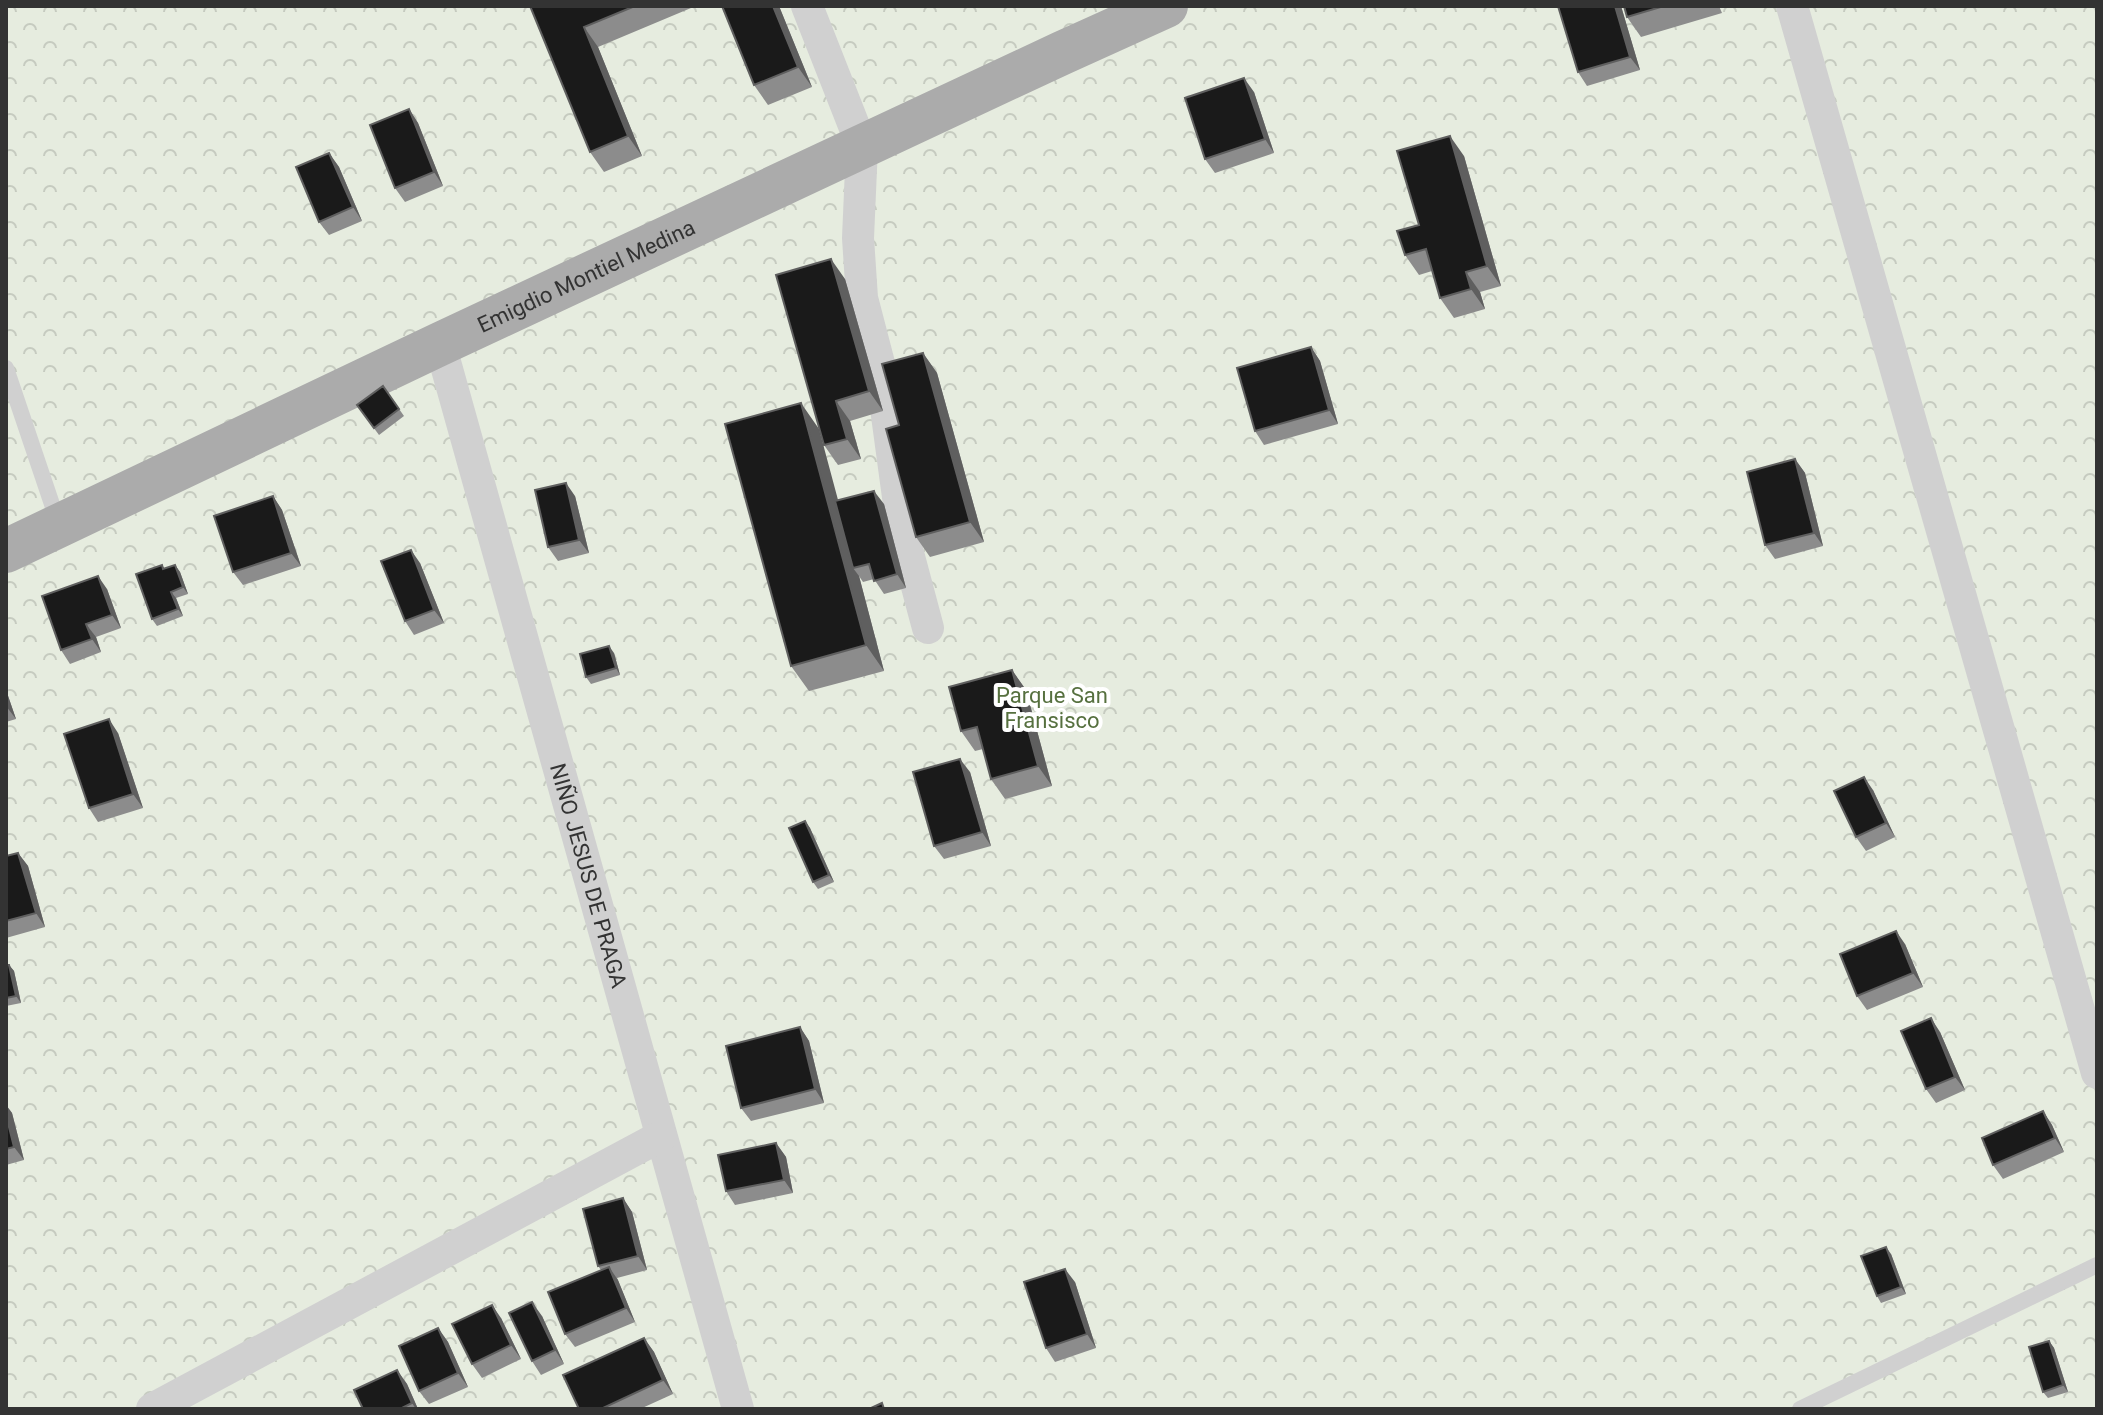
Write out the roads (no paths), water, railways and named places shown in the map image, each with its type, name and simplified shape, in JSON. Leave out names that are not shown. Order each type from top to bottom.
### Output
[{"type":"main road","name":"Emigdio Montiel Medina","points":[[6,551],[440,344],[1166,6]]},
{"type":"street","points":[[807,6],[862,146],[858,238],[862,298],[881,371],[903,534],[928,628]]},
{"type":"street","points":[[1792,6],[2097,1073]]},
{"type":"street","name":"NIÑO JESUS DE PRAGA","points":[[440,344],[738,1409]]},
{"type":"street","points":[[152,1409],[661,1136]]},
{"type":"lane","points":[[6,368],[59,525]]},
{"type":"lane","points":[[1800,1409],[2097,1265]]},
{"type":"park label","name":"Parque San Fransisco","points":[[1052,708]]}]
